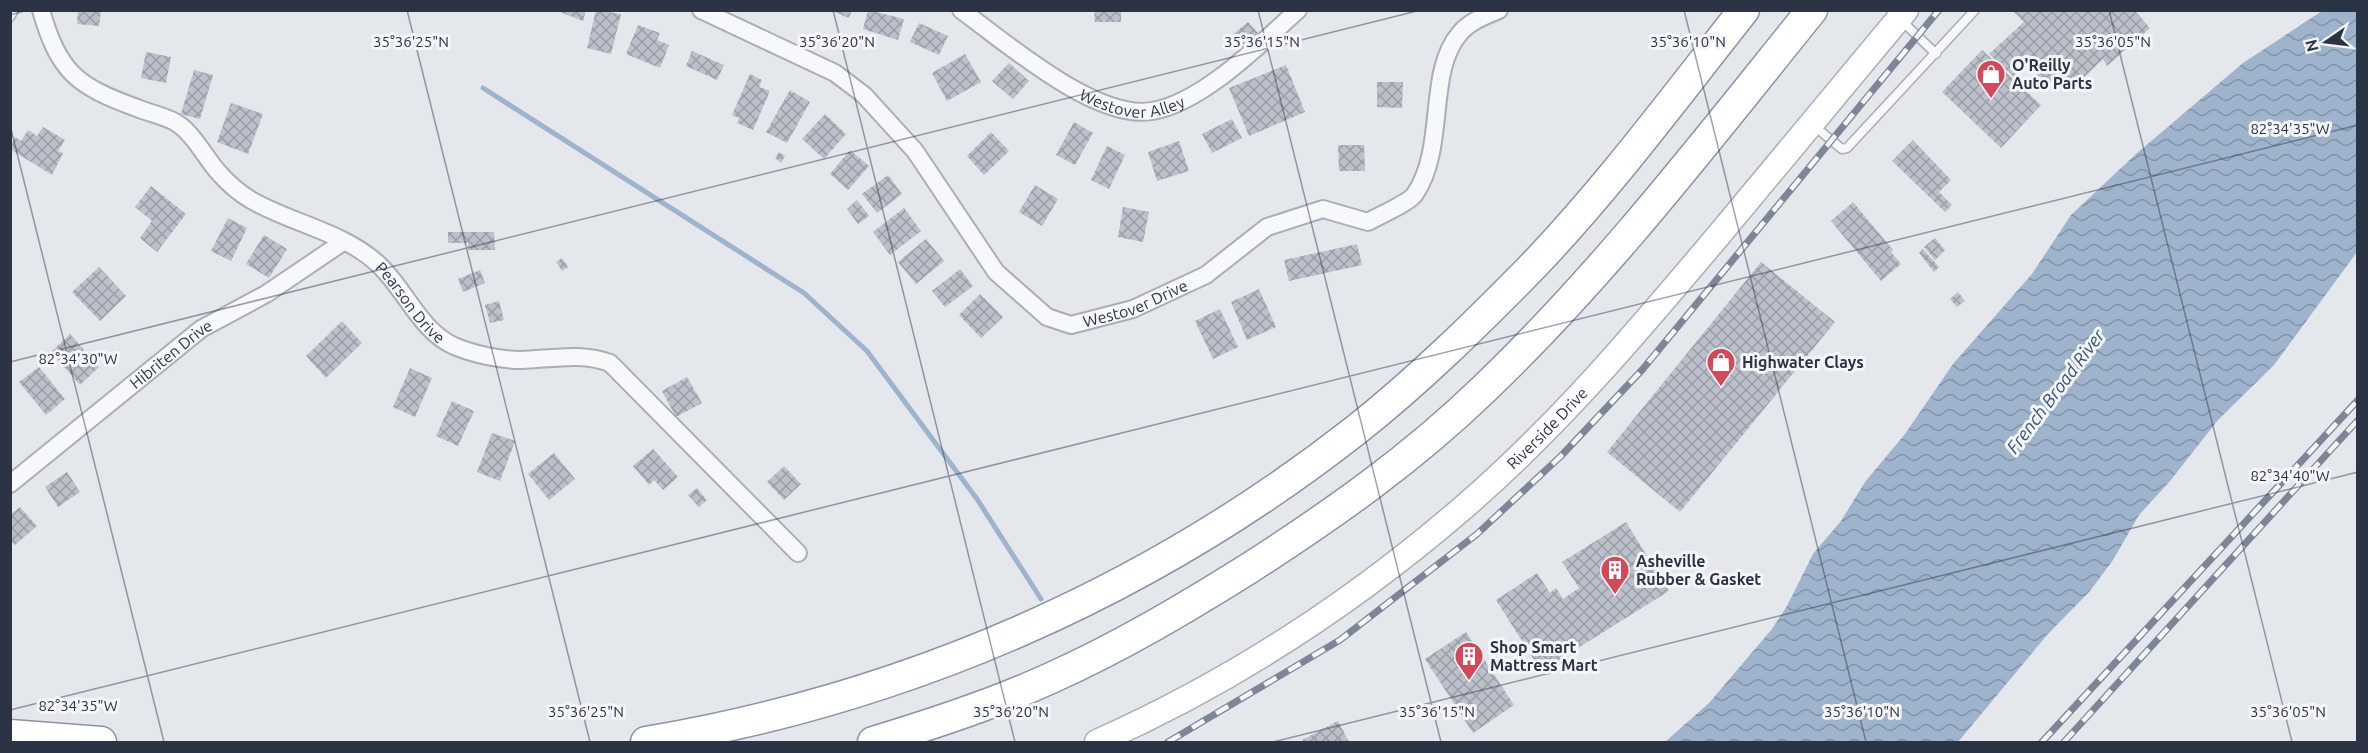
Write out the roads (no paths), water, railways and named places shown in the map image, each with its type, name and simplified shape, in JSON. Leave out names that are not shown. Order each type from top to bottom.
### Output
[{"type":"highway","points":[[646,742],[802,710],[928,669],[1030,628],[1140,573],[1271,492],[1358,429],[1450,348],[1532,266],[1603,187],[1744,10]]},
{"type":"highway","points":[[873,742],[941,721],[1050,679],[1161,624],[1298,537],[1390,472],[1484,389],[1569,303],[1643,219],[1812,10]]},
{"type":"highway","points":[[10,735],[101,742]]},
{"type":"main road","name":"Riverside Drive","points":[[1097,742],[1189,698],[1273,648],[1335,608],[1465,506],[1593,381],[1903,14]]},
{"type":"street","name":"Pearson Drive","points":[[41,10],[47,31],[59,56],[76,80],[100,94],[176,123],[199,146],[220,175],[251,200],[343,242],[377,262],[432,332],[454,345],[518,360],[593,356],[610,363],[798,554]]},
{"type":"street","name":"Westover Drive","points":[[700,10],[835,73],[864,95],[915,151],[996,272],[1047,317],[1071,325],[1133,309],[1206,275],[1267,227],[1323,209],[1368,222],[1414,196],[1434,147],[1441,74],[1447,54],[1460,32],[1478,14],[1499,10]]},
{"type":"street","name":"Westover Alley","points":[[961,10],[1048,74],[1108,105],[1142,112],[1175,104],[1210,84],[1298,10]]},
{"type":"street","name":"Hibriten Drive","points":[[10,484],[201,329],[266,294],[343,242]]},
{"type":"lane","points":[[10,17],[14,10]]},
{"type":"lane","points":[[1811,123],[1842,149],[1847,148],[1975,10]]},
{"type":"lane","points":[[1903,14],[1936,54]]},
{"type":"water","name":"French Broad River","points":[[2322,11],[2357,11],[2357,252],[2274,365],[2218,420],[2170,481],[2139,515],[2113,560],[2090,591],[2047,635],[1958,742],[1665,742],[1709,703],[1772,629],[1787,606],[1813,554],[1841,521],[1865,482],[1905,434],[1953,364],[2032,274],[2071,215],[2136,154],[2243,63]]},
{"type":"waterway","points":[[483,88],[804,293],[867,351],[977,499],[1041,599]]},
{"type":"railway","points":[[1168,742],[1340,640],[1477,534],[1561,456],[1642,370],[1939,10]]},
{"type":"railway","points":[[2042,742],[2358,400]]},
{"type":"railway","points":[[2064,742],[2358,420]]},
{"type":"place","name":"O'Reilly Auto Parts","points":[[1991,100]]},
{"type":"place","name":"Highwater Clays","points":[[1721,388]]},
{"type":"place","name":"Asheville Rubber & Gasket","points":[[1615,596]]},
{"type":"place","name":"Shop Smart Mattress Mart","points":[[1469,682]]}]
